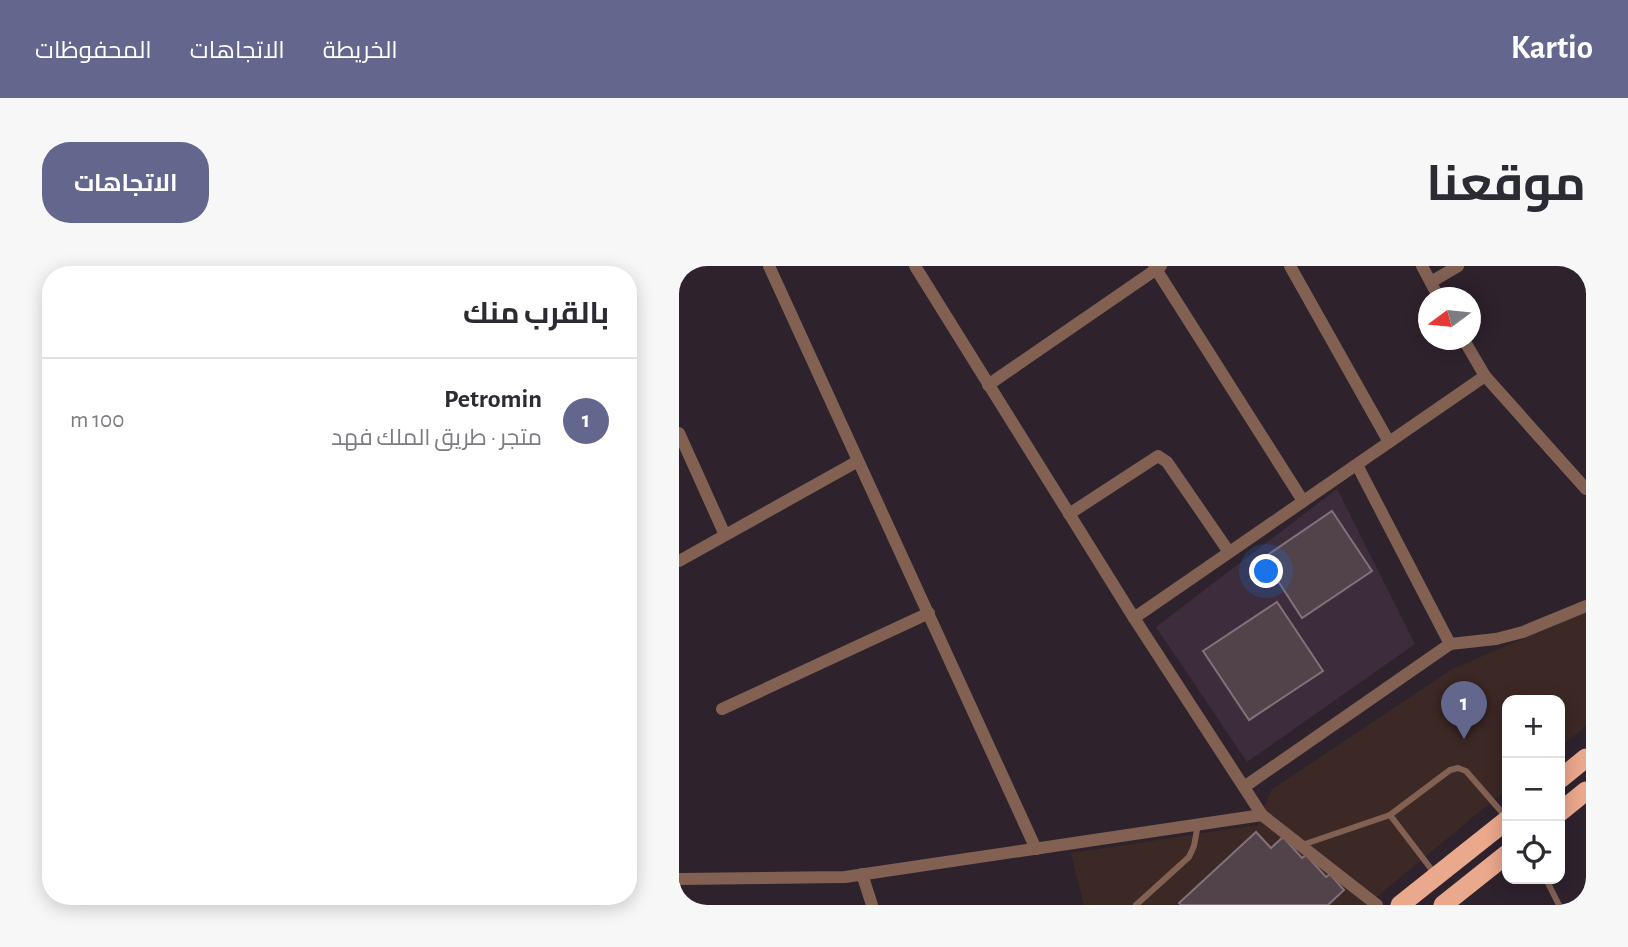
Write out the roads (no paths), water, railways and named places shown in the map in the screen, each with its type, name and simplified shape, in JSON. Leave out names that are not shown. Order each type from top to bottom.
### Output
[{"type":"highway","points":[[1565,775],[1586,758]]},
{"type":"highway","points":[[1565,808],[1586,791]]},
{"type":"highway","points":[[1400,905],[1505,821]]},
{"type":"highway","points":[[1443,905],[1502,858]]},
{"type":"street","points":[[769,266],[1036,849]]},
{"type":"street","points":[[915,266],[1133,618],[1262,815],[1377,905]]},
{"type":"street","points":[[1290,266],[1389,442]]},
{"type":"street","points":[[1422,266],[1434,287]]},
{"type":"street","points":[[1431,282],[1458,266]]},
{"type":"street","points":[[988,385],[1157,267],[1303,502]]},
{"type":"street","points":[[1470,350],[1485,376],[1586,489]]},
{"type":"street","points":[[1133,618],[1485,376]]},
{"type":"street","points":[[679,433],[725,535]]},
{"type":"street","points":[[1069,514],[1158,456],[1167,463],[1229,552]]},
{"type":"street","points":[[679,561],[859,461]]},
{"type":"street","points":[[1357,464],[1450,644]]},
{"type":"street","points":[[1244,788],[1450,644],[1496,639],[1523,632],[1586,606]]},
{"type":"street","points":[[722,709],[929,613]]},
{"type":"street","points":[[679,879],[845,877],[1262,815]]},
{"type":"street","points":[[862,874],[872,905]]},
{"type":"lane","points":[[1300,845],[1390,815],[1450,770],[1458,768],[1466,771],[1502,813]]},
{"type":"lane","points":[[1390,815],[1437,876]]},
{"type":"lane","points":[[1136,905],[1189,857],[1198,824]]},
{"type":"lane","points":[[1548,884],[1559,905]]},
{"type":"place","name":"Petromin","points":[[1464,739]]}]
